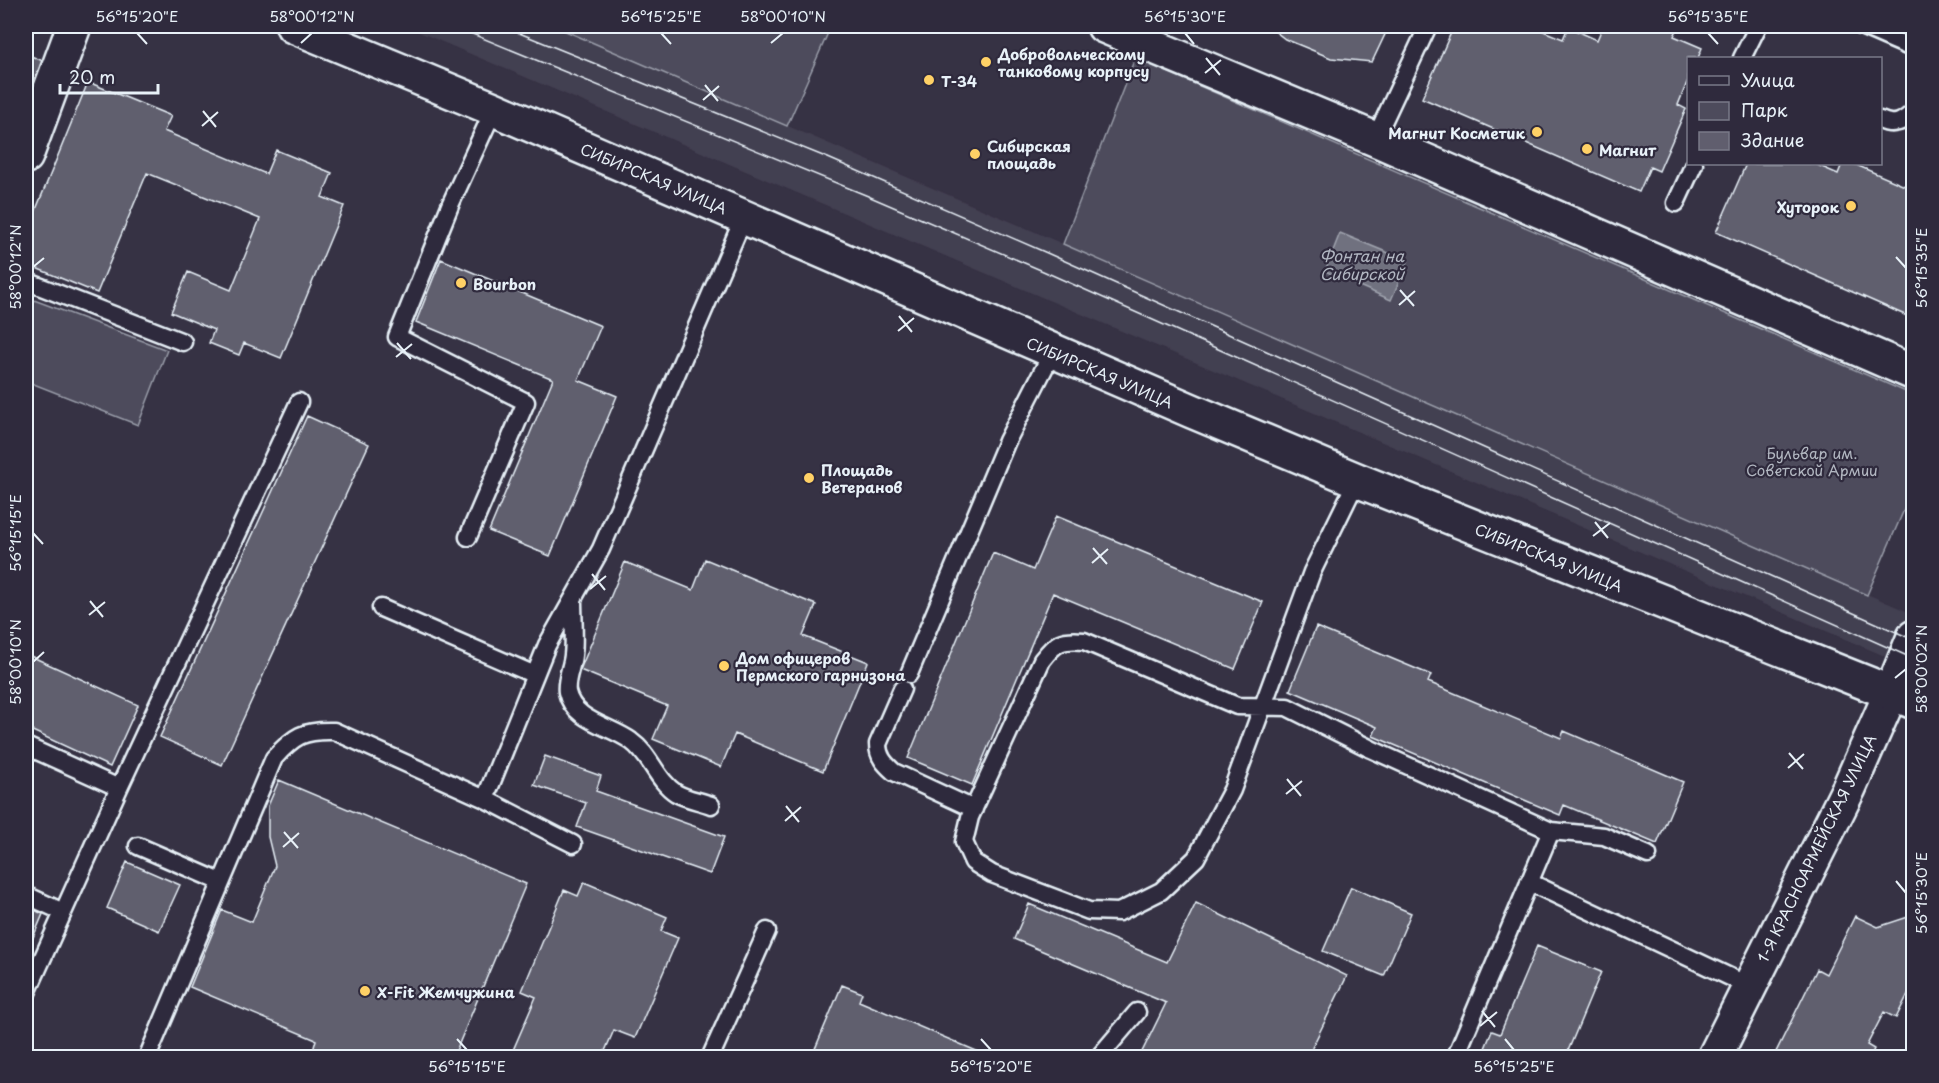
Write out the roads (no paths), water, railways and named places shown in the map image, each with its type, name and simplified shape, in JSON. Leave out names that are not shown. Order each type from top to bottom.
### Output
[{"type":"main road","name":"СИБИРСКАЯ УЛИЦА","points":[[293,26],[494,109],[1357,480],[1902,697]]},
{"type":"main road","points":[[1104,26],[1375,139],[1914,374]]},
{"type":"main road","points":[[26,156],[70,37]]},
{"type":"main road","name":"1-Я КРАСНОАРМЕЙСКАЯ УЛИЦА","points":[[1714,1058],[1849,788],[1902,697],[1914,637]]},
{"type":"lane","points":[[1375,139],[1428,26]]},
{"type":"lane","points":[[1744,57],[1758,26]]},
{"type":"lane","points":[[1862,26],[1914,48]]},
{"type":"lane","points":[[468,537],[526,402],[397,337],[451,203],[494,109]]},
{"type":"lane","points":[[1882,120],[1897,124],[1907,119],[1914,111]]},
{"type":"lane","points":[[1676,202],[1694,165]]},
{"type":"lane","points":[[485,799],[547,645],[601,549],[744,217]]},
{"type":"lane","points":[[26,281],[183,342]]},
{"type":"lane","points":[[974,809],[894,772],[885,765],[878,754],[878,744],[1007,441],[1053,351]]},
{"type":"lane","points":[[26,995],[119,788],[299,402]]},
{"type":"lane","points":[[1357,480],[1312,572],[1263,706],[1232,790],[1196,858],[1161,891],[1119,912],[1089,911],[992,874],[974,862],[964,842],[974,809],[1042,660],[1053,646],[1067,640],[1084,641],[1237,706],[1263,706],[1287,707],[1371,749],[1551,831],[1604,836],[1648,855]]},
{"type":"lane","points":[[573,599],[573,656],[567,692],[573,706],[584,717],[632,741],[646,755],[661,779],[677,794],[711,805]]},
{"type":"lane","points":[[381,608],[536,675]]},
{"type":"lane","points":[[147,1058],[274,758],[290,740],[314,730],[334,731],[485,799],[573,844]]},
{"type":"lane","points":[[26,746],[119,788]]},
{"type":"lane","points":[[1455,1058],[1551,831]]},
{"type":"lane","points":[[138,846],[221,882]]},
{"type":"lane","points":[[1529,882],[1749,986]]},
{"type":"lane","points":[[26,895],[63,912]]},
{"type":"lane","points":[[710,1058],[767,931]]},
{"type":"lane","points":[[1098,1058],[1137,1012]]},
{"type":"water","name":"Фонтан на Сибирской","points":[[1340,233],[1408,261],[1391,300],[1325,271]]},
{"type":"tram line","points":[[453,26],[868,196],[1043,271],[1914,659]]},
{"type":"tram line","points":[[502,26],[828,158],[1047,253],[1914,640]]},
{"type":"place","name":"Добровольческому танковому корпусу","points":[[986,62]]},
{"type":"place","name":"T-34","points":[[929,80]]},
{"type":"place","name":"Магнит Косметик","points":[[1537,132]]},
{"type":"place","name":"Магнит","points":[[1587,149]]},
{"type":"place","name":"Сибирская площадь","points":[[975,154]]},
{"type":"place","name":"Хуторок","points":[[1851,206]]},
{"type":"place","name":"Bourbon","points":[[461,283]]},
{"type":"place","name":"Площадь Ветеранов","points":[[809,478]]},
{"type":"place","name":"Дом офицеров Пермского гарнизона","points":[[724,666]]},
{"type":"place","name":"X-Fit Жемчужина","points":[[365,991]]},
{"type":"park label","name":"Бульвар им. Советской Армии","points":[[1812,460]]}]
